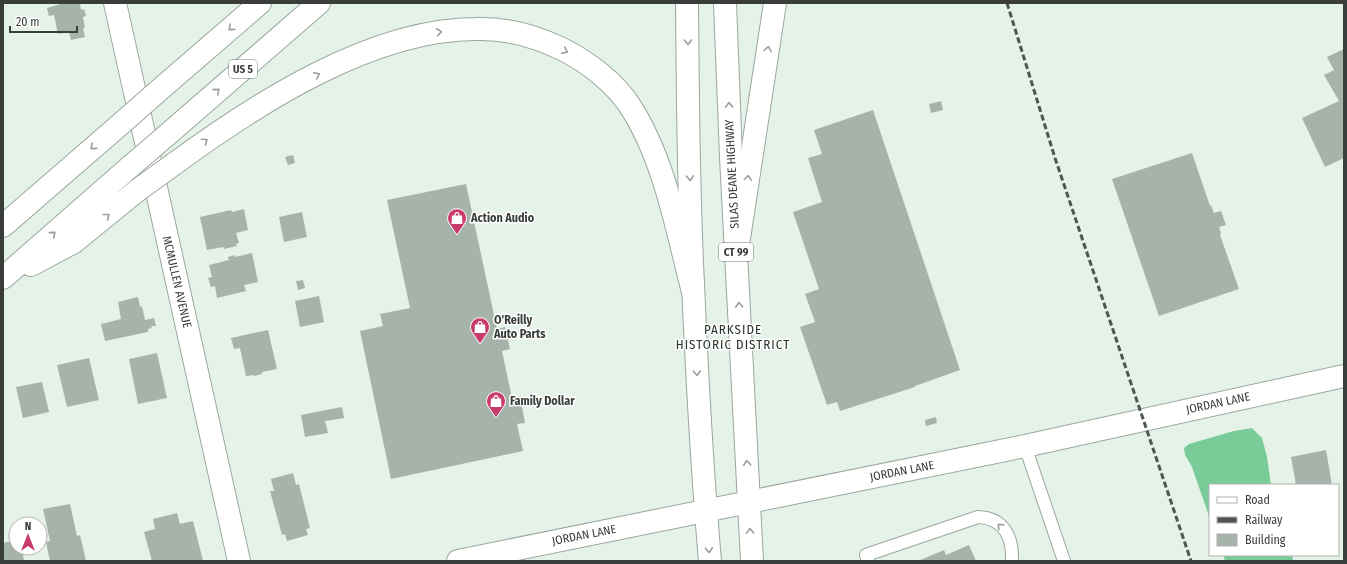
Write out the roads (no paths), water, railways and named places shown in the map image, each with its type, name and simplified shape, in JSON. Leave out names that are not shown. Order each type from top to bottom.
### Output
[{"type":"main road","name":"MCMULLEN AVENUE","points":[[115,3],[239,561]]},
{"type":"main road","name":"US 5","points":[[3,279],[319,3]]},
{"type":"main road","points":[[688,3],[689,139],[693,292],[699,420],[710,561]]},
{"type":"main road","name":"SILAS DEANE HIGHWAY","points":[[725,3],[736,258],[752,561]]},
{"type":"main road","points":[[736,258],[775,3]]},
{"type":"main road","points":[[3,226],[259,4]]},
{"type":"main road","points":[[3,279],[74,242],[138,190],[230,124],[281,94],[334,66],[381,47],[416,36],[456,30],[486,29],[522,34],[552,44],[580,59],[604,77],[629,104],[648,140],[660,171],[693,292]]},
{"type":"main road","name":"JORDAN LANE","points":[[458,561],[1025,446],[1344,376]]},
{"type":"lane","points":[[1025,446],[1064,561]]},
{"type":"lane","points":[[867,558],[978,517],[996,521],[1006,532],[1012,544],[1012,561]]},
{"type":"railway","points":[[1007,3],[1055,158],[1191,561]]},
{"type":"place","name":"Action Audio","points":[[457,235]]},
{"type":"place","name":"O'Reilly Auto Parts","points":[[480,344]]},
{"type":"place","name":"Family Dollar","points":[[496,418]]},
{"type":"district","name":"PARKSIDE HISTORIC DISTRICT","points":[[733,336]]}]
